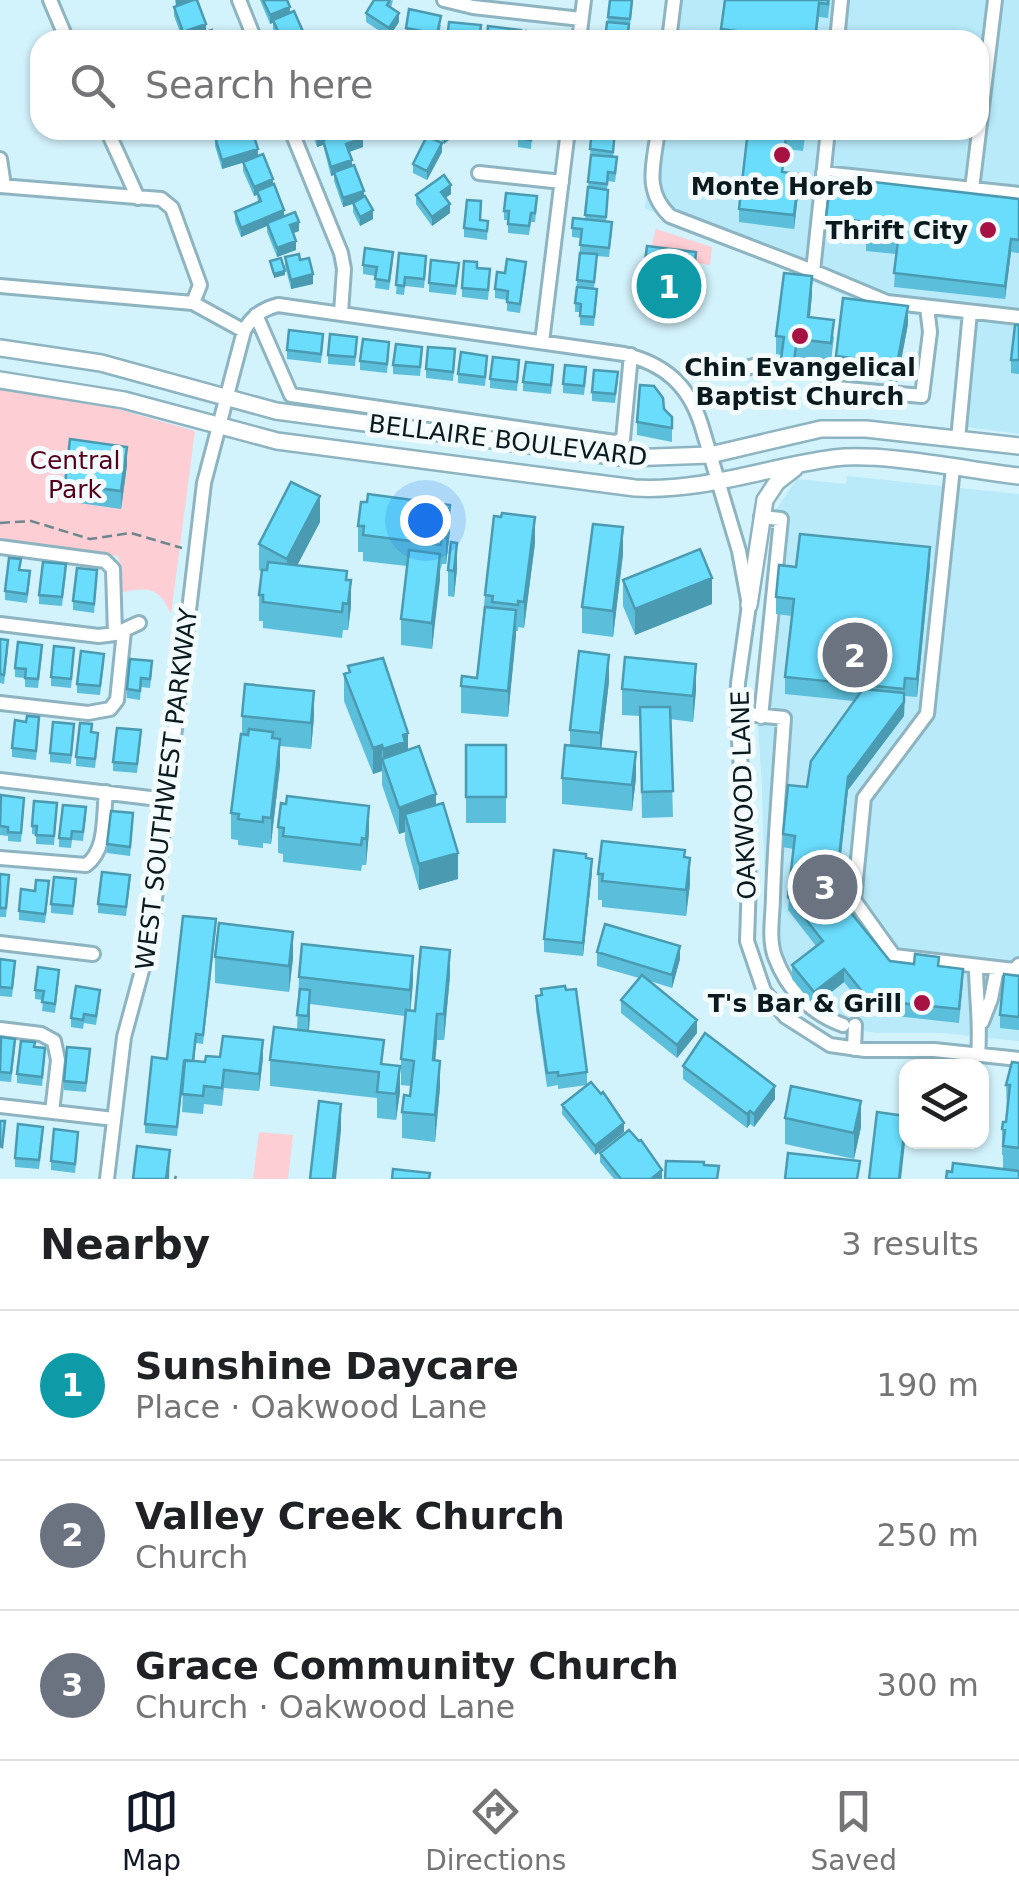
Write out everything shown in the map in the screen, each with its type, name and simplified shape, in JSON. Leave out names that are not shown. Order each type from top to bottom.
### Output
[{"type":"main road","name":"BELLAIRE BOULEVARD","points":[[0,348],[101,363],[276,411],[606,455],[660,459],[710,456],[822,428],[866,429],[1019,446]]},
{"type":"main road","name":"BELLAIRE BOULEVARD","points":[[0,380],[124,400],[217,427],[304,446],[595,484],[650,489],[717,482],[838,458],[1019,476]]},
{"type":"main road","points":[[953,468],[958,438]]},
{"type":"main road","points":[[749,605],[761,517],[771,490],[800,464]]},
{"type":"street","points":[[50,0],[63,30]]},
{"type":"street","points":[[239,0],[251,30]]},
{"type":"street","points":[[444,0],[581,19]]},
{"type":"street","points":[[580,30],[584,0]]},
{"type":"street","points":[[670,30],[674,0]]},
{"type":"street","points":[[838,30],[842,0]]},
{"type":"street","points":[[989,49],[995,0]]},
{"type":"street","points":[[112,140],[138,198]]},
{"type":"street","points":[[295,140],[341,253],[341,313]]},
{"type":"street","points":[[542,342],[567,140]]},
{"type":"street","points":[[657,140],[652,186],[657,203],[670,216],[886,302],[1019,317]]},
{"type":"street","points":[[812,271],[827,140]]},
{"type":"street","points":[[972,189],[978,140]]},
{"type":"street","points":[[0,159],[2,186],[160,200],[172,208],[200,285],[193,303]]},
{"type":"street","points":[[480,172],[562,182]]},
{"type":"street","points":[[823,173],[1019,194]]},
{"type":"street","points":[[0,286],[193,303],[244,331]]},
{"type":"street","name":"OAKWOOD LANE","points":[[256,315],[278,305],[632,356],[659,364],[682,385],[694,403],[739,551],[749,605],[738,714],[749,880],[748,941],[764,991],[786,1017],[830,1045],[1019,1059]]},
{"type":"street","points":[[815,392],[836,388],[922,396],[930,332],[927,306]]},
{"type":"street","points":[[958,438],[970,312]]},
{"type":"street","points":[[224,398],[244,331],[256,315],[292,395],[615,442],[623,439],[632,356]]},
{"type":"street","points":[[744,369],[757,364],[812,370]]},
{"type":"street","name":"WEST SOUTHWEST PARKWAY","points":[[107,1179],[124,1038],[150,941],[203,496],[224,398]]},
{"type":"street","points":[[953,468],[927,714],[864,798],[854,900],[894,956],[1014,970],[1019,965]]},
{"type":"street","points":[[761,517],[781,519],[762,716]]},
{"type":"street","points":[[0,548],[105,561],[113,568],[120,632],[117,700],[110,709],[88,713],[0,702]]},
{"type":"street","points":[[0,624],[99,636],[139,623]]},
{"type":"street","points":[[740,669],[766,673]]},
{"type":"street","points":[[738,714],[784,718],[774,860],[774,954],[794,991],[820,1017],[849,1025],[854,1049]]},
{"type":"street","points":[[0,780],[167,800]]},
{"type":"street","points":[[0,858],[71,866],[90,862],[100,847],[106,792]]},
{"type":"street","points":[[0,943],[93,954]]},
{"type":"street","points":[[976,966],[978,1054]]},
{"type":"street","points":[[980,1025],[998,968]]},
{"type":"street","points":[[0,1029],[41,1034],[54,1041],[58,1060],[52,1112]]},
{"type":"street","points":[[0,1106],[114,1119]]},
{"type":"path","points":[[0,524],[31,521],[90,539],[131,533],[184,549]]},
{"type":"shaded area","points":[[668,0],[1019,0],[1019,434],[965,427],[975,323],[877,310],[645,208],[653,140],[989,140],[989,30],[665,30]]},
{"type":"shaded area","points":[[847,476],[1019,494],[1019,1041],[836,1027],[785,988],[774,971],[766,930],[756,699],[777,508],[797,479],[846,484]]},
{"type":"green space","points":[[656,229],[712,247],[710,265],[676,260],[651,247]]},
{"type":"green space","name":"Central Park","points":[[0,389],[79,398],[195,431],[171,614],[161,597],[150,590],[118,593],[118,556],[0,541]]},
{"type":"green space","points":[[259,1132],[293,1135],[288,1179],[253,1179]]},
{"type":"building","points":[[197,0],[206,24],[182,30],[174,7]]},
{"type":"building","points":[[263,0],[287,0],[290,7],[270,15]]},
{"type":"building","points":[[374,0],[390,0],[387,5],[399,13],[389,28],[366,13]]},
{"type":"building","points":[[610,0],[632,0],[630,19],[608,17]]},
{"type":"building","points":[[725,0],[828,0],[828,4],[819,3],[816,30],[721,29]]},
{"type":"building","points":[[409,9],[441,16],[438,30],[406,28]]},
{"type":"building","points":[[294,11],[302,30],[278,30],[273,20]]},
{"type":"building","points":[[449,22],[481,25],[480,30],[448,30]]},
{"type":"building","points":[[607,22],[629,24],[628,30],[606,30]]},
{"type":"building","points":[[488,26],[521,30],[488,30]]},
{"type":"building","points":[[216,140],[255,140],[258,149],[222,160]]},
{"type":"building","points":[[323,140],[357,140],[346,144],[352,160],[331,167]]},
{"type":"building","points":[[425,140],[442,143],[427,171],[413,164]]},
{"type":"building","points":[[591,140],[614,140],[613,152],[590,149]]},
{"type":"building","points":[[747,140],[786,140],[782,172],[799,174],[794,215],[739,209]]},
{"type":"building","points":[[263,154],[273,179],[254,187],[243,162]]},
{"type":"building","points":[[591,155],[617,157],[615,173],[608,172],[607,184],[588,182]]},
{"type":"building","points":[[354,165],[364,191],[343,198],[334,172]]},
{"type":"building","points":[[444,175],[451,185],[441,192],[450,204],[432,217],[416,195]]},
{"type":"building","points":[[831,177],[1019,199],[1019,240],[1011,239],[1005,286],[894,273],[898,241],[866,237],[868,222],[826,217]]},
{"type":"building","points":[[274,184],[284,210],[241,228],[235,212],[261,201],[257,191]]},
{"type":"building","points":[[588,187],[608,190],[606,217],[585,215]]},
{"type":"building","points":[[506,193],[537,196],[529,226],[508,224],[509,211],[504,211]]},
{"type":"building","points":[[365,196],[373,210],[360,217],[353,203]]},
{"type":"building","points":[[467,200],[481,201],[480,220],[488,221],[487,231],[464,228]]},
{"type":"building","points":[[295,212],[299,222],[290,225],[296,241],[277,248],[267,223]]},
{"type":"building","points":[[573,218],[612,222],[609,248],[580,245],[582,229],[572,228]]},
{"type":"building","points":[[647,246],[696,252],[692,291],[674,289],[673,299],[659,297],[661,286],[642,284]]},
{"type":"building","points":[[365,248],[393,252],[389,281],[375,279],[377,267],[363,265]]},
{"type":"building","points":[[399,253],[426,256],[424,279],[405,277],[404,286],[396,285]]},
{"type":"building","points":[[580,253],[597,254],[594,282],[577,280]]},
{"type":"building","points":[[299,254],[300,260],[309,258],[313,274],[291,280],[285,257]]},
{"type":"building","points":[[281,258],[285,271],[274,274],[270,261]]},
{"type":"building","points":[[507,259],[526,262],[520,304],[507,302],[508,291],[495,289],[497,272],[505,273]]},
{"type":"building","points":[[431,260],[459,263],[456,286],[429,283]]},
{"type":"building","points":[[464,261],[490,269],[488,290],[462,288]]},
{"type":"building","name":"Chin Evangelical Baptist Church","points":[[784,273],[812,276],[808,317],[834,320],[831,343],[797,339],[794,361],[781,359],[784,337],[776,336]]},
{"type":"building","points":[[577,287],[597,289],[594,317],[580,316],[581,304],[575,303]]},
{"type":"building","points":[[843,298],[908,306],[897,364],[836,356]]},
{"type":"building","points":[[1015,325],[1019,325],[1019,360],[1011,360]]},
{"type":"building","points":[[289,330],[323,334],[321,354],[287,350]]},
{"type":"building","points":[[330,334],[357,337],[355,357],[328,355]]},
{"type":"building","points":[[363,339],[389,342],[387,364],[360,361]]},
{"type":"building","points":[[396,344],[422,347],[420,367],[393,365]]},
{"type":"building","points":[[428,347],[455,349],[453,372],[426,369]]},
{"type":"building","points":[[461,352],[487,356],[485,377],[458,374]]},
{"type":"building","points":[[493,357],[519,360],[517,382],[490,379]]},
{"type":"building","points":[[526,362],[553,365],[551,385],[523,382]]},
{"type":"building","points":[[565,365],[586,367],[584,386],[563,384]]},
{"type":"building","points":[[594,370],[618,372],[615,394],[592,392]]},
{"type":"building","points":[[640,385],[654,386],[663,398],[664,409],[672,417],[672,428],[637,422]]},
{"type":"building","points":[[70,439],[127,447],[121,491],[65,484]]},
{"type":"building","points":[[291,482],[320,496],[287,559],[259,544]]},
{"type":"building","points":[[368,494],[450,505],[446,538],[442,537],[441,545],[363,535],[364,526],[358,526],[361,502],[367,502]]},
{"type":"building","points":[[502,513],[535,517],[524,602],[518,601],[518,605],[492,602],[493,596],[485,595],[494,516],[501,517]]},
{"type":"building","points":[[593,524],[623,527],[613,611],[582,607]]},
{"type":"building","points":[[800,534],[930,547],[917,679],[905,678],[904,689],[785,677],[794,599],[776,597],[779,565],[796,567]]},
{"type":"building","points":[[451,542],[457,543],[454,571],[448,570]]},
{"type":"building","points":[[700,549],[712,578],[635,609],[623,580]]},
{"type":"building","points":[[409,550],[440,554],[432,623],[401,619]]},
{"type":"building","points":[[9,558],[21,559],[19,570],[30,571],[27,594],[5,591]]},
{"type":"building","points":[[43,562],[66,564],[62,597],[39,595]]},
{"type":"building","points":[[268,562],[347,571],[346,580],[351,580],[348,604],[343,603],[342,612],[263,602],[263,595],[259,595],[262,570],[267,570]]},
{"type":"building","points":[[77,568],[97,570],[94,604],[73,601]]},
{"type":"building","points":[[485,607],[516,610],[508,691],[461,686],[462,676],[477,678]]},
{"type":"building","points":[[0,639],[8,640],[4,675],[0,674]]},
{"type":"building","points":[[18,642],[42,645],[38,679],[25,678],[26,669],[15,668]]},
{"type":"building","points":[[54,646],[74,648],[71,679],[51,677]]},
{"type":"building","points":[[81,651],[104,654],[100,686],[77,684]]},
{"type":"building","points":[[579,651],[609,655],[600,733],[570,730]]},
{"type":"building","points":[[625,657],[696,664],[693,696],[622,689]]},
{"type":"building","points":[[383,658],[408,733],[403,735],[405,742],[383,749],[382,745],[373,748],[344,674],[350,672],[348,666]]},
{"type":"building","points":[[130,659],[152,661],[150,679],[141,678],[140,691],[127,689]]},
{"type":"building","points":[[245,684],[314,691],[311,723],[242,716]]},
{"type":"building","points":[[863,689],[904,693],[904,702],[848,777],[835,893],[890,961],[914,964],[915,954],[939,957],[938,966],[963,969],[959,1009],[869,1000],[844,969],[814,992],[792,965],[823,941],[788,897],[795,836],[783,834],[788,785],[807,787],[811,761]]},
{"type":"building","points":[[640,707],[670,707],[673,791],[642,792]]},
{"type":"building","points":[[27,716],[39,717],[36,751],[12,748],[15,720],[26,722]]},
{"type":"building","points":[[53,722],[74,724],[71,755],[50,753]]},
{"type":"building","points":[[80,723],[92,724],[91,732],[98,733],[95,759],[76,757]]},
{"type":"building","points":[[117,728],[141,730],[137,764],[113,762]]},
{"type":"building","points":[[249,729],[273,732],[272,738],[280,739],[271,818],[263,817],[263,822],[238,819],[239,814],[231,813],[241,734],[248,735]]},
{"type":"building","points":[[466,745],[506,745],[506,797],[466,797]]},
{"type":"building","points":[[565,745],[636,752],[632,785],[562,778]]},
{"type":"building","points":[[419,746],[436,794],[399,808],[382,759]]},
{"type":"building","points":[[1,795],[24,798],[21,833],[8,832],[8,827],[0,826]]},
{"type":"building","points":[[287,796],[369,806],[366,839],[362,838],[361,845],[283,836],[284,828],[278,827],[281,803],[286,804]]},
{"type":"building","points":[[34,801],[57,803],[54,836],[36,835],[37,826],[32,826]]},
{"type":"building","points":[[443,803],[458,853],[419,864],[405,814]]},
{"type":"building","points":[[63,805],[86,807],[83,832],[72,831],[71,839],[59,838]]},
{"type":"building","points":[[111,811],[133,813],[130,847],[107,844]]},
{"type":"building","points":[[602,841],[685,850],[684,857],[690,858],[686,890],[602,881],[603,874],[598,874]]},
{"type":"building","points":[[554,850],[586,854],[586,858],[592,859],[583,943],[544,939]]},
{"type":"building","points":[[102,872],[130,875],[126,907],[98,904]]},
{"type":"building","points":[[0,874],[9,875],[6,908],[0,908]]},
{"type":"building","points":[[54,877],[76,879],[73,906],[51,904]]},
{"type":"building","points":[[36,880],[49,881],[45,914],[19,911],[21,889],[35,891]]},
{"type":"building","points":[[183,916],[216,919],[203,1035],[196,1034],[193,1061],[184,1061],[177,1127],[145,1124],[152,1057],[167,1059]]},
{"type":"building","points":[[219,923],[293,932],[289,966],[215,957]]},
{"type":"building","points":[[605,924],[680,946],[672,975],[597,952]]},
{"type":"building","points":[[302,944],[413,956],[410,990],[299,977]]},
{"type":"building","points":[[421,947],[450,950],[444,1014],[437,1014],[433,1060],[440,1061],[435,1115],[402,1112],[404,1095],[410,1096],[414,1061],[401,1059],[406,1010],[415,1011]]},
{"type":"building","points":[[0,959],[15,961],[12,988],[0,987]]},
{"type":"building","points":[[38,967],[59,970],[55,1004],[42,1002],[44,991],[35,990]]},
{"type":"building","points":[[1004,974],[1019,976],[1019,1017],[1000,1015]]},
{"type":"building","points":[[642,975],[697,1020],[677,1045],[621,1000]]},
{"type":"building","points":[[76,986],[100,990],[96,1016],[71,1018]]},
{"type":"building","points":[[565,986],[566,990],[576,989],[587,1072],[558,1076],[558,1072],[547,1073],[536,996],[542,995],[541,989]]},
{"type":"building","points":[[300,989],[310,990],[308,1016],[297,1015]]},
{"type":"building","points":[[274,1027],[384,1040],[381,1064],[400,1066],[396,1094],[377,1092],[379,1072],[270,1060]]},
{"type":"building","points":[[705,1033],[775,1086],[754,1114],[747,1114],[683,1066]]},
{"type":"building","points":[[223,1036],[263,1040],[259,1074],[224,1070],[222,1088],[204,1086],[203,1096],[182,1094],[185,1060],[205,1062],[206,1056],[220,1057]]},
{"type":"building","points":[[1,1037],[15,1039],[11,1073],[0,1072]]},
{"type":"building","points":[[21,1041],[45,1048],[42,1077],[17,1074]]},
{"type":"building","points":[[67,1047],[90,1049],[86,1083],[64,1081]]},
{"type":"building","points":[[1012,1062],[1019,1063],[1019,1148],[1003,1146],[1010,1085],[1006,1085]]},
{"type":"building","points":[[591,1082],[603,1092],[624,1123],[595,1146],[562,1105]]},
{"type":"building","points":[[791,1086],[861,1101],[854,1133],[785,1118]]},
{"type":"building","points":[[319,1101],[341,1104],[333,1179],[310,1179]]},
{"type":"building","points":[[877,1112],[899,1115],[899,1149],[902,1149],[899,1179],[869,1179]]},
{"type":"building","points":[[0,1121],[5,1121],[2,1147],[0,1146]]},
{"type":"building","points":[[18,1124],[43,1127],[39,1160],[15,1158]]},
{"type":"building","points":[[54,1129],[78,1132],[75,1164],[51,1161]]},
{"type":"building","points":[[629,1130],[662,1170],[651,1179],[621,1179],[600,1153]]},
{"type":"building","points":[[137,1146],[170,1150],[166,1179],[133,1179]]},
{"type":"building","points":[[788,1153],[860,1161],[857,1179],[785,1179]]},
{"type":"building","points":[[666,1161],[719,1166],[717,1179],[665,1179]]},
{"type":"building","points":[[953,1163],[1019,1171],[1019,1179],[946,1179]]},
{"type":"building","points":[[393,1169],[430,1173],[429,1179],[392,1179]]},
{"type":"place","name":"Monte Horeb","points":[[782,155]]},
{"type":"place","name":"Thrift City","points":[[988,230]]},
{"type":"place","name":"Sunshine Daycare","points":[[669,286]]},
{"type":"place","name":"Chin Evangelical Baptist Church","points":[[800,336]]},
{"type":"place","name":"Valley Creek Church","points":[[855,655]]},
{"type":"place","name":"Grace Community Church","points":[[825,887]]},
{"type":"place","name":"T's Bar & Grill","points":[[922,1003]]}]
